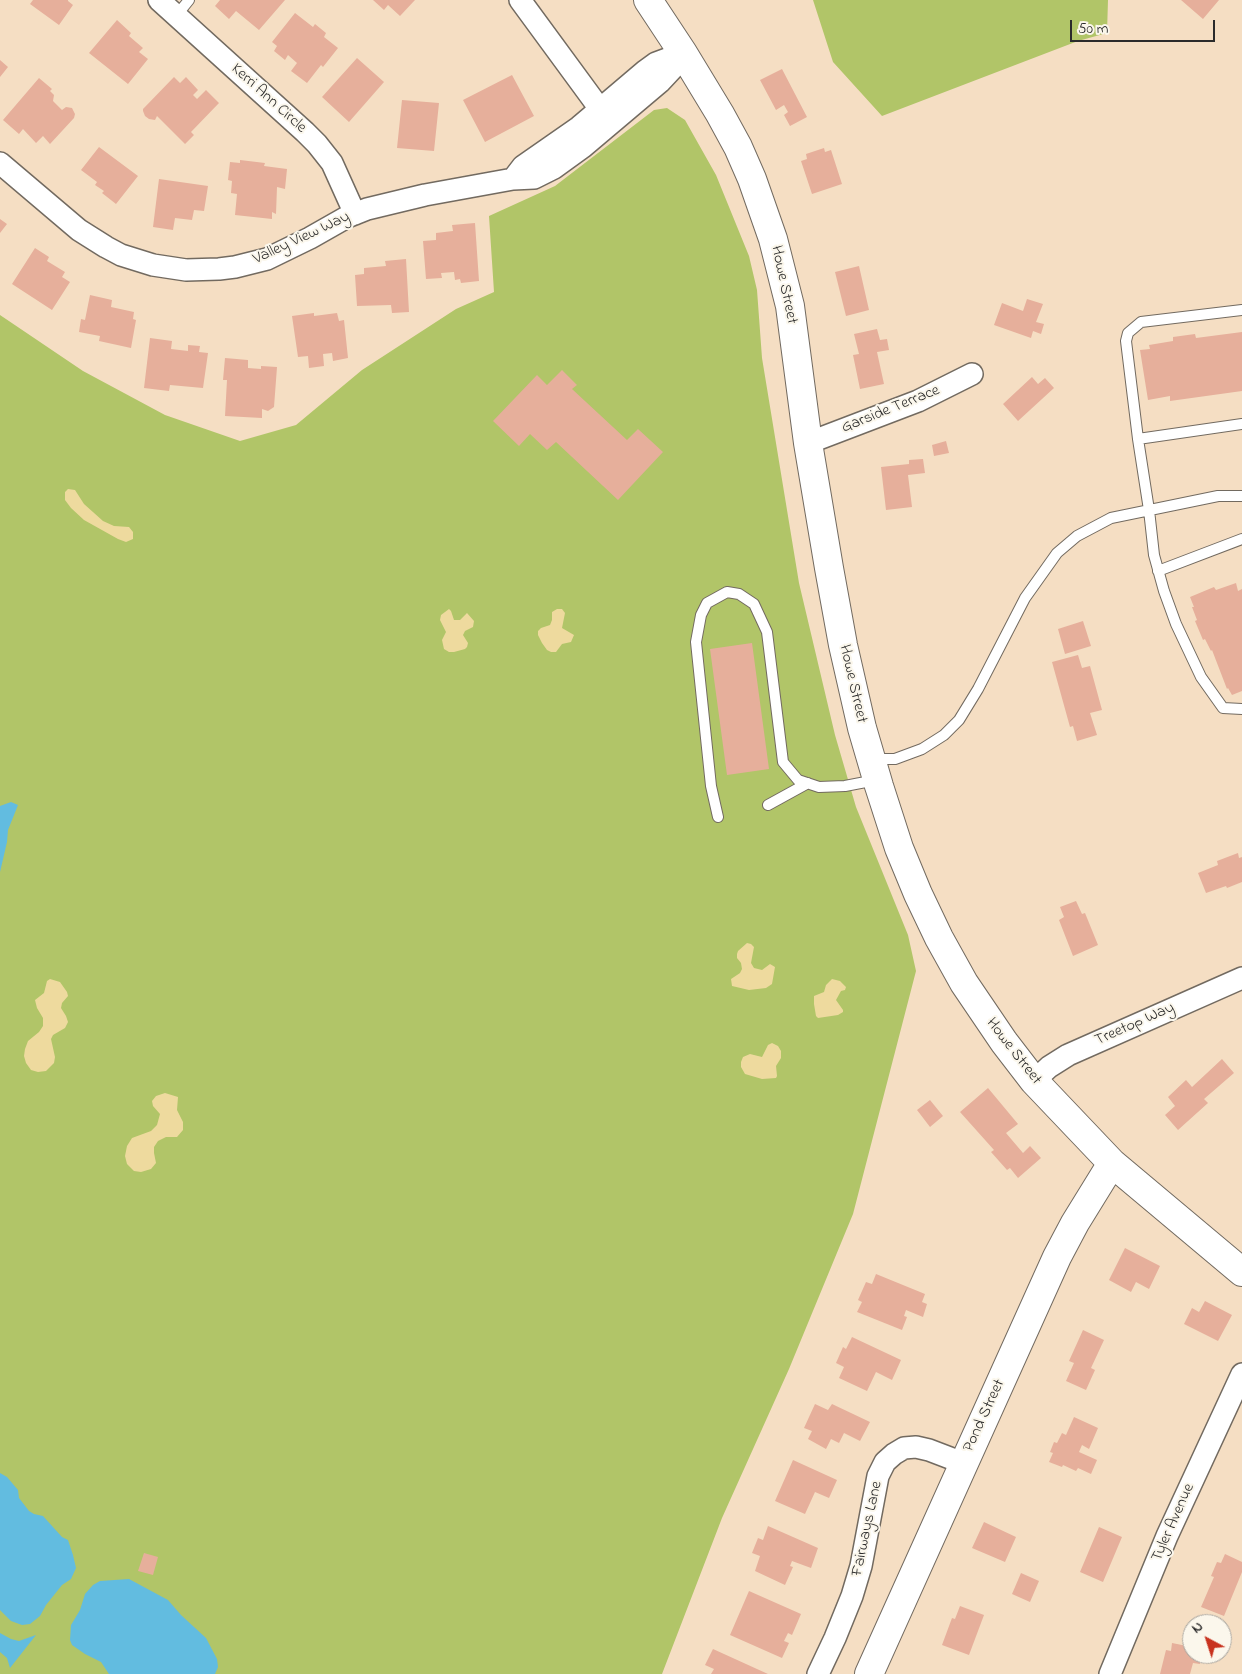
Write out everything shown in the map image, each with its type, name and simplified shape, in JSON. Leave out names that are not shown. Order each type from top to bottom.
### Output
[{"type":"main road","name":"Howe Street","points":[[648,0],[720,114],[738,147],[764,212],[790,306],[808,444],[843,646],[862,728],[899,848],[939,938],[951,961],[984,1013],[1034,1080],[1112,1163],[1242,1272]]},
{"type":"main road","name":"Pond Street","points":[[869,1674],[1057,1258],[1074,1223],[1112,1163]]},
{"type":"street","name":"Kerri Ann Circle","points":[[159,0],[182,8],[316,144],[335,169],[355,214]]},
{"type":"street","points":[[520,0],[610,109]]},
{"type":"street","name":"Valley View Way","points":[[0,163],[79,230],[92,239],[129,258],[169,268],[219,270],[267,259],[355,214],[383,205],[425,195],[513,179],[534,178],[554,168],[583,146],[610,109],[660,82],[674,67],[683,53]]},
{"type":"street","name":"Garside Terrace","points":[[808,444],[918,401],[972,374]]},
{"type":"street","name":"Treetop Way","points":[[1034,1080],[1068,1055],[1242,978]]},
{"type":"street","name":"Tyler Avenue","points":[[1110,1674],[1167,1536],[1242,1374]]},
{"type":"street","name":"Fairways Lane","points":[[818,1674],[852,1596],[861,1566],[878,1476],[885,1462],[904,1448],[916,1447],[963,1463]]},
{"type":"lane","points":[[1242,310],[1141,322],[1128,334],[1126,341],[1154,555],[1164,591],[1176,624],[1201,677],[1223,708],[1242,709]]},
{"type":"lane","points":[[1138,439],[1242,424]]},
{"type":"lane","points":[[718,817],[712,786],[696,642],[700,615],[707,603],[727,592],[739,594],[754,604],[767,632],[783,762],[798,780],[819,787],[844,786],[895,759],[922,749],[944,735],[959,720],[1025,598],[1057,554],[1077,536],[1111,518],[1218,496],[1242,496]]},
{"type":"lane","points":[[1158,571],[1242,539]]},
{"type":"lane","points":[[768,805],[808,783]]},
{"type":"green space","points":[[813,0],[1108,0],[1107,33],[1078,41],[882,116],[833,62]]},
{"type":"green space","points":[[667,108],[685,120],[716,175],[749,256],[757,290],[762,358],[799,583],[835,735],[856,807],[908,935],[916,971],[853,1214],[789,1369],[722,1518],[662,1674],[0,1674],[0,315],[83,371],[165,415],[240,441],[296,425],[362,370],[456,309],[494,292],[489,216],[555,186],[654,110]]},
{"type":"sand","points":[[68,489],[75,490],[84,504],[103,521],[114,526],[129,527],[133,532],[133,539],[126,542],[118,539],[84,520],[65,500],[65,492]]},
{"type":"sand","points":[[449,609],[454,620],[460,620],[467,613],[474,621],[473,627],[465,631],[463,635],[468,643],[467,647],[454,652],[444,649],[442,640],[446,632],[440,620],[441,615]]},
{"type":"sand","points":[[562,609],[565,613],[562,628],[574,635],[571,642],[562,644],[556,652],[551,652],[542,643],[538,631],[550,625],[552,612]]},
{"type":"sand","points":[[747,943],[754,947],[751,963],[754,968],[762,970],[770,964],[775,967],[772,984],[766,988],[749,990],[732,986],[731,979],[740,973],[742,969],[741,963],[737,958],[738,951]]},
{"type":"sand","points":[[50,979],[60,982],[67,992],[68,996],[62,1003],[61,1008],[68,1022],[65,1028],[53,1035],[51,1039],[55,1057],[54,1063],[46,1071],[38,1072],[31,1070],[24,1056],[28,1041],[43,1026],[43,1018],[35,1000],[44,993],[47,981]]},
{"type":"sand","points":[[832,979],[840,981],[846,987],[845,990],[841,991],[836,1000],[843,1012],[838,1015],[818,1018],[816,1016],[814,996],[824,992],[826,985]]},
{"type":"sand","points":[[772,1043],[778,1046],[781,1051],[781,1058],[776,1066],[776,1078],[762,1079],[745,1074],[741,1067],[743,1057],[750,1054],[762,1057],[768,1045]]},
{"type":"sand","points":[[165,1093],[178,1097],[177,1110],[183,1122],[183,1130],[177,1137],[166,1137],[158,1141],[154,1147],[156,1163],[151,1169],[141,1172],[134,1171],[127,1164],[125,1156],[127,1146],[132,1138],[151,1131],[157,1125],[160,1114],[153,1106],[152,1101],[156,1096]]},
{"type":"water","points":[[11,802],[18,805],[8,830],[0,872],[0,806]]},
{"type":"water","points":[[0,1473],[7,1477],[18,1490],[19,1498],[29,1511],[43,1516],[62,1537],[68,1540],[76,1568],[71,1579],[62,1585],[40,1616],[30,1624],[22,1625],[11,1621],[0,1610]]},
{"type":"water","points":[[129,1579],[168,1600],[206,1638],[217,1659],[218,1667],[215,1674],[109,1674],[101,1662],[72,1645],[70,1640],[71,1625],[80,1610],[85,1594],[93,1585],[100,1581]]},
{"type":"water","points":[[0,1633],[19,1641],[36,1635],[10,1668],[7,1658],[0,1652]]},
{"type":"building","points":[[33,0],[68,0],[73,5],[59,25],[30,4]]},
{"type":"building","points":[[220,0],[285,0],[259,30],[236,11],[229,19],[215,6]]},
{"type":"building","points":[[373,0],[415,0],[400,16],[388,5],[384,10]]},
{"type":"building","points":[[1181,0],[1219,0],[1203,19]]},
{"type":"building","points":[[295,13],[313,27],[315,24],[326,33],[324,37],[338,48],[307,83],[291,71],[297,63],[288,55],[285,60],[274,51],[277,46],[272,42]]},
{"type":"building","points":[[117,20],[131,33],[129,36],[143,48],[139,52],[148,59],[128,84],[89,53]]},
{"type":"building","points":[[357,58],[384,82],[349,122],[322,97]]},
{"type":"building","points":[[0,60],[8,67],[0,77]]},
{"type":"building","points":[[782,69],[807,117],[790,126],[784,115],[788,112],[784,105],[776,110],[760,80]]},
{"type":"building","points":[[512,75],[534,116],[485,142],[463,100]]},
{"type":"building","points":[[174,77],[180,83],[186,77],[198,90],[193,95],[197,99],[206,90],[219,103],[191,132],[194,135],[185,144],[157,116],[155,120],[149,119],[143,111]]},
{"type":"building","points":[[39,78],[52,89],[50,91],[54,95],[53,101],[62,110],[66,107],[72,108],[75,114],[74,118],[50,144],[43,136],[36,143],[23,129],[19,134],[3,120]]},
{"type":"building","points":[[402,100],[439,103],[434,151],[397,148]]},
{"type":"building","points":[[99,147],[138,176],[116,204],[102,193],[104,191],[95,185],[97,182],[81,170]]},
{"type":"building","points":[[824,148],[825,152],[831,150],[842,184],[812,194],[801,161],[807,159],[806,154]]},
{"type":"building","points":[[240,160],[265,163],[264,166],[287,169],[285,189],[277,187],[276,214],[272,212],[272,219],[235,215],[237,194],[231,193],[232,181],[228,180],[230,162],[240,163]]},
{"type":"building","points":[[159,179],[208,186],[204,211],[194,210],[192,220],[175,218],[173,230],[153,227]]},
{"type":"building","points":[[0,219],[7,224],[0,233]]},
{"type":"building","points":[[475,223],[479,281],[461,283],[460,279],[455,280],[454,272],[441,273],[442,278],[426,279],[423,241],[436,240],[436,233],[453,231],[452,225]]},
{"type":"building","points":[[35,248],[49,257],[47,261],[65,272],[62,277],[70,282],[52,310],[12,284]]},
{"type":"building","points":[[406,259],[409,312],[392,313],[391,305],[357,306],[355,275],[364,274],[364,268],[386,266],[385,261]]},
{"type":"building","points":[[859,266],[869,310],[846,316],[835,272]]},
{"type":"building","points":[[90,295],[112,300],[111,307],[134,312],[133,319],[136,320],[131,348],[99,341],[100,336],[79,332],[81,319],[85,320]]},
{"type":"building","points":[[1027,299],[1043,304],[1036,322],[1044,324],[1041,334],[1033,331],[1031,338],[994,325],[1002,303],[1023,311]]},
{"type":"building","points":[[314,313],[314,316],[337,313],[339,321],[344,320],[348,358],[333,361],[332,353],[323,354],[324,366],[309,368],[308,356],[298,357],[292,316]]},
{"type":"building","points":[[877,329],[880,340],[887,339],[889,350],[877,352],[884,384],[860,389],[853,355],[859,354],[854,334]]},
{"type":"building","points":[[1242,332],[1242,391],[1170,401],[1170,396],[1148,400],[1140,350],[1150,349],[1149,345],[1173,341],[1173,337],[1195,334],[1196,338]]},
{"type":"building","points":[[150,338],[172,341],[171,349],[188,351],[188,345],[200,346],[199,352],[208,353],[203,388],[170,385],[169,391],[144,388]]},
{"type":"building","points":[[225,358],[248,360],[248,368],[261,369],[261,366],[277,367],[274,407],[268,411],[262,409],[262,418],[225,416],[227,380],[223,380]]},
{"type":"building","points":[[562,370],[577,385],[572,389],[627,440],[638,429],[663,452],[618,500],[556,442],[547,450],[530,434],[519,446],[493,421],[537,375],[547,385]]},
{"type":"building","points":[[1032,377],[1038,384],[1045,378],[1054,388],[1018,421],[1003,404]]},
{"type":"building","points":[[946,441],[949,453],[934,456],[932,445]]},
{"type":"building","points":[[923,459],[925,473],[908,475],[912,507],[886,510],[881,467],[909,464],[909,460]]},
{"type":"building","points":[[1236,583],[1238,591],[1242,589],[1242,691],[1232,695],[1227,689],[1212,650],[1205,639],[1203,640],[1195,621],[1197,620],[1190,597],[1214,587],[1216,590]]},
{"type":"building","points":[[1083,621],[1091,646],[1065,654],[1058,629]]},
{"type":"building","points":[[752,643],[769,769],[727,775],[710,649]]},
{"type":"building","points":[[1078,655],[1082,668],[1090,666],[1102,710],[1090,713],[1097,735],[1077,741],[1073,726],[1070,727],[1052,662]]},
{"type":"building","points":[[1238,853],[1239,858],[1242,857],[1242,882],[1206,893],[1198,873],[1218,865],[1217,861]]},
{"type":"building","points":[[1076,901],[1082,914],[1085,913],[1098,945],[1073,956],[1059,920],[1064,917],[1060,907]]},
{"type":"building","points":[[1222,1059],[1234,1073],[1204,1099],[1208,1103],[1178,1130],[1165,1115],[1175,1106],[1168,1097],[1186,1080],[1192,1087]]},
{"type":"building","points":[[988,1088],[1018,1124],[1006,1133],[1023,1153],[1030,1146],[1041,1158],[1018,1178],[1010,1168],[1007,1170],[991,1152],[994,1150],[960,1112]]},
{"type":"building","points":[[930,1100],[943,1116],[930,1127],[917,1110]]},
{"type":"building","points":[[1125,1248],[1160,1266],[1149,1289],[1136,1282],[1131,1292],[1109,1280]]},
{"type":"building","points":[[876,1274],[925,1294],[922,1302],[927,1304],[923,1317],[906,1310],[904,1316],[907,1317],[902,1330],[857,1312],[862,1302],[858,1300],[866,1282],[872,1284]]},
{"type":"building","points":[[1205,1301],[1232,1315],[1218,1341],[1184,1324],[1192,1308],[1199,1312]]},
{"type":"building","points":[[1083,1330],[1104,1340],[1091,1368],[1095,1370],[1086,1390],[1066,1381],[1074,1363],[1069,1361]]},
{"type":"building","points":[[852,1337],[901,1360],[892,1380],[876,1372],[867,1391],[839,1378],[844,1367],[836,1363],[843,1347],[846,1349]]},
{"type":"building","points":[[815,1404],[828,1410],[832,1404],[870,1422],[860,1441],[844,1433],[839,1443],[831,1439],[826,1449],[808,1439],[812,1431],[804,1428]]},
{"type":"building","points":[[1074,1417],[1098,1428],[1089,1449],[1082,1445],[1079,1452],[1097,1460],[1091,1474],[1078,1468],[1076,1471],[1063,1465],[1062,1467],[1049,1462],[1053,1453],[1050,1452],[1054,1442],[1057,1443],[1062,1433],[1066,1435]]},
{"type":"building","points":[[793,1460],[837,1480],[829,1498],[815,1492],[805,1514],[775,1501]]},
{"type":"building","points":[[984,1522],[1016,1537],[1005,1562],[972,1548]]},
{"type":"building","points":[[768,1526],[818,1548],[811,1568],[792,1561],[790,1566],[793,1567],[785,1585],[755,1571],[760,1556],[752,1553],[758,1538],[763,1540]]},
{"type":"building","points":[[1099,1527],[1122,1537],[1103,1582],[1080,1572]]},
{"type":"building","points":[[144,1553],[158,1557],[153,1575],[138,1571]]},
{"type":"building","points":[[1225,1554],[1242,1562],[1242,1572],[1225,1614],[1219,1614],[1201,1607],[1214,1577],[1211,1576],[1217,1562],[1221,1563]]},
{"type":"building","points":[[1021,1573],[1039,1581],[1030,1602],[1012,1594]]},
{"type":"building","points":[[749,1591],[801,1614],[792,1635],[788,1633],[784,1641],[789,1643],[782,1658],[730,1635]]},
{"type":"building","points":[[960,1606],[984,1615],[969,1655],[942,1645],[952,1618],[955,1619]]},
{"type":"building","points":[[1172,1643],[1182,1645],[1182,1664],[1193,1664],[1190,1674],[1160,1674],[1166,1650],[1171,1651]]},
{"type":"building","points":[[713,1649],[768,1674],[711,1674],[714,1669],[705,1665]]}]
